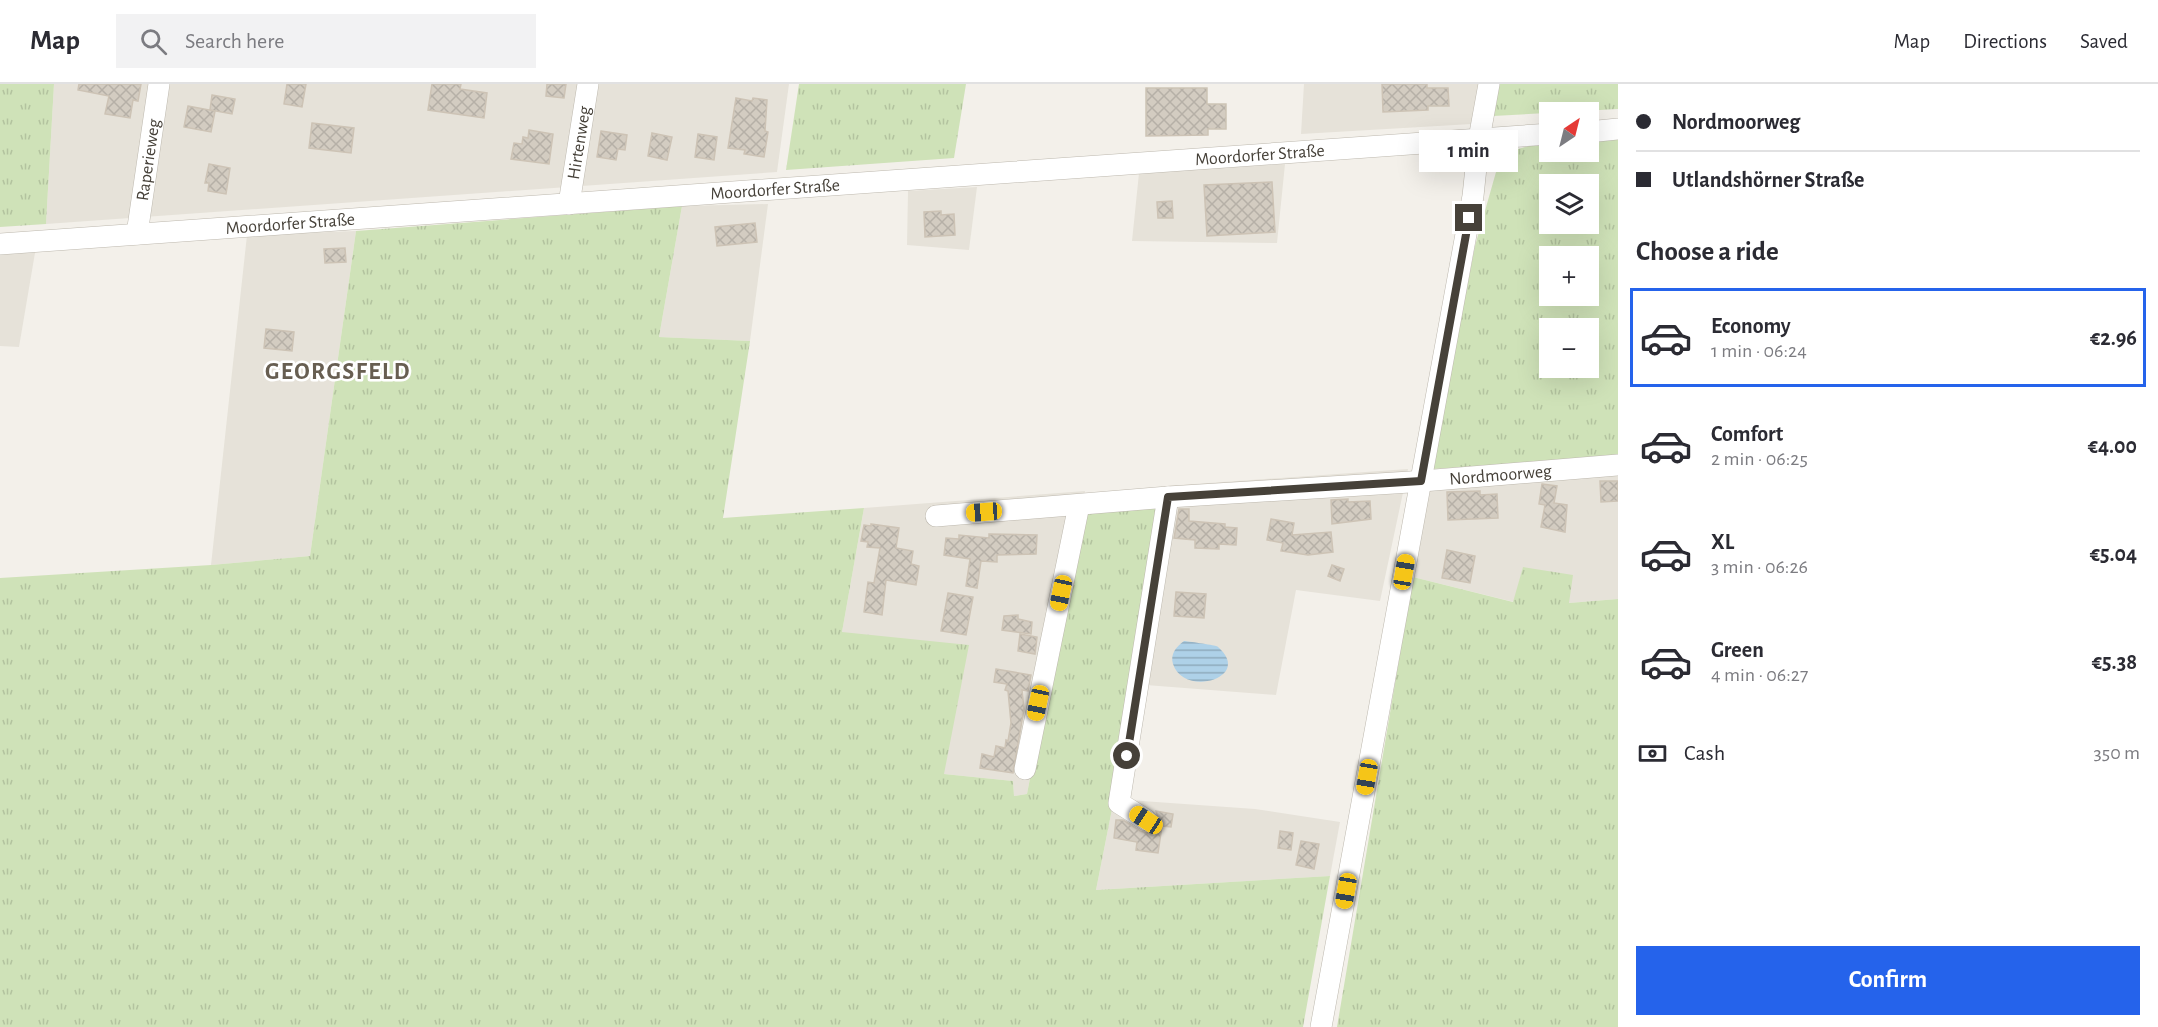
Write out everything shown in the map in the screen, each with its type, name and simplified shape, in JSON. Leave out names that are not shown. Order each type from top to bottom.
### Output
[{"type":"street","name":"Raperieweg","points":[[137,234],[159,84]]},
{"type":"street","name":"Hirtenweg","points":[[569,204],[588,84]]},
{"type":"street","points":[[1321,1027],[1473,196],[1479,140],[1489,84]]},
{"type":"street","points":[[1599,131],[1618,129]]},
{"type":"street","name":"Moordorfer Straße","points":[[0,244],[1539,135]]},
{"type":"street","name":"Nordmoorweg","points":[[936,516],[1618,465]]},
{"type":"street","points":[[1146,820],[1119,803],[1168,497]]},
{"type":"street","points":[[1024,769],[1079,505]]},
{"type":"shaded area","points":[[54,84],[789,84],[777,172],[46,224]]},
{"type":"shaded area","points":[[1304,84],[1481,84],[1472,124],[1301,134]]},
{"type":"shaded area","points":[[1285,164],[1277,243],[1132,241],[1139,173]]},
{"type":"shaded area","points":[[977,187],[969,250],[907,245],[908,191]]},
{"type":"shaded area","points":[[768,204],[750,341],[659,337],[682,206]]},
{"type":"shaded area","points":[[356,231],[310,556],[211,565],[247,235]]},
{"type":"shaded area","points":[[36,247],[19,347],[0,346],[0,249]]},
{"type":"shaded area","points":[[1618,457],[1618,599],[1569,603],[1523,568],[1514,602],[1413,577],[1432,469]]},
{"type":"shaded area","points":[[1408,469],[1380,601],[1296,590],[1276,695],[1133,684],[1166,486]]},
{"type":"shaded area","points":[[1085,491],[1027,794],[1014,796],[1013,781],[944,774],[842,632],[864,508]]},
{"type":"shaded area","points":[[1114,799],[1255,809],[1340,822],[1330,876],[1096,890]]},
{"type":"green space","points":[[0,84],[54,84],[46,224],[0,227]]},
{"type":"green space","points":[[799,84],[966,84],[954,158],[786,170]]},
{"type":"green space","points":[[1498,84],[1618,84],[1618,109],[1599,110],[1599,102],[1539,102],[1539,113],[1493,116]]},
{"type":"green space","points":[[1618,139],[1618,457],[1432,469],[1475,246],[1498,165],[1511,151],[1539,145],[1539,162],[1599,162],[1599,140]]},
{"type":"green space","points":[[682,206],[659,337],[750,341],[723,518],[864,508],[842,632],[969,645],[944,774],[1013,781],[1014,796],[1027,794],[1081,513],[1163,502],[1114,799],[1096,890],[1330,876],[1303,1027],[0,1027],[0,578],[211,565],[310,556],[356,231]]},
{"type":"green space","points":[[1523,567],[1573,575],[1569,603],[1618,599],[1618,1027],[1337,1027],[1413,577],[1513,602]]},
{"type":"water","points":[[1184,641],[1218,647],[1228,662],[1226,670],[1220,677],[1199,682],[1188,680],[1179,674],[1172,657],[1176,648]]},
{"type":"building","points":[[79,84],[141,84],[138,101],[133,100],[130,118],[105,114],[109,96],[78,90]]},
{"type":"building","points":[[287,84],[306,84],[302,107],[284,104]]},
{"type":"building","points":[[432,84],[461,84],[460,89],[487,93],[484,118],[428,110]]},
{"type":"building","points":[[547,84],[566,84],[564,98],[546,96]]},
{"type":"building","points":[[1382,84],[1427,84],[1427,88],[1448,88],[1449,106],[1428,106],[1428,110],[1383,112]]},
{"type":"building","points":[[1146,88],[1207,88],[1207,104],[1226,104],[1226,129],[1208,129],[1208,135],[1146,136]]},
{"type":"building","points":[[212,95],[235,99],[232,114],[210,110]]},
{"type":"building","points":[[736,98],[752,101],[753,98],[767,100],[765,131],[768,132],[764,157],[744,154],[745,150],[728,148]]},
{"type":"building","points":[[188,106],[215,111],[211,132],[184,127]]},
{"type":"building","points":[[312,123],[354,128],[351,153],[309,148]]},
{"type":"building","points":[[529,130],[553,134],[549,164],[511,159],[514,143],[522,144],[523,137],[528,138]]},
{"type":"building","points":[[601,131],[627,135],[625,150],[618,149],[616,160],[597,157]]},
{"type":"building","points":[[652,133],[672,137],[667,160],[648,156]]},
{"type":"building","points":[[698,134],[717,137],[714,160],[695,157]]},
{"type":"building","points":[[209,164],[230,168],[226,194],[208,191],[209,183],[205,183]]},
{"type":"building","points":[[1272,182],[1275,232],[1207,236],[1204,185]]},
{"type":"building","points":[[1172,201],[1173,218],[1158,218],[1157,202]]},
{"type":"building","points":[[941,211],[941,215],[954,214],[955,235],[925,237],[924,212]]},
{"type":"building","points":[[755,223],[757,242],[717,246],[715,227]]},
{"type":"building","points":[[345,248],[346,262],[325,263],[324,249]]},
{"type":"building","points":[[266,329],[294,332],[292,351],[264,348]]},
{"type":"building","points":[[1600,481],[1618,481],[1618,501],[1601,502]]},
{"type":"building","points":[[1542,484],[1557,486],[1554,503],[1567,505],[1565,532],[1541,527],[1545,505],[1539,504]]},
{"type":"building","points":[[1480,491],[1480,495],[1497,494],[1498,518],[1448,520],[1447,492]]},
{"type":"building","points":[[1348,499],[1348,502],[1370,501],[1371,519],[1332,524],[1331,500]]},
{"type":"building","points":[[1179,509],[1189,509],[1189,521],[1225,524],[1225,527],[1237,528],[1236,545],[1219,544],[1219,549],[1195,548],[1195,540],[1174,538]]},
{"type":"building","points":[[1271,519],[1294,523],[1292,535],[1331,532],[1333,552],[1308,555],[1281,551],[1283,543],[1267,540]]},
{"type":"building","points":[[871,524],[899,528],[896,548],[913,551],[911,564],[919,566],[916,585],[886,580],[882,615],[864,612],[868,582],[874,583],[880,548],[867,547],[868,542],[861,541],[864,525],[871,526]]},
{"type":"building","points":[[989,534],[1037,535],[1036,554],[997,555],[997,562],[981,561],[977,588],[966,586],[970,559],[944,555],[946,538],[959,539],[959,535],[989,538]]},
{"type":"building","points":[[1447,550],[1475,556],[1470,583],[1442,578]]},
{"type":"building","points":[[1332,565],[1344,569],[1340,581],[1328,576]]},
{"type":"building","points":[[1176,592],[1206,594],[1204,618],[1174,616]]},
{"type":"building","points":[[948,593],[973,597],[966,635],[941,631]]},
{"type":"building","points":[[1018,615],[1018,619],[1032,622],[1031,634],[1002,630],[1004,616]]},
{"type":"building","points":[[1020,634],[1037,637],[1035,654],[1018,651]]},
{"type":"building","points":[[996,669],[1031,675],[1028,691],[1022,690],[1024,709],[1013,773],[980,768],[982,754],[994,757],[996,746],[1005,748],[1011,723],[1008,691],[1005,690],[1007,684],[994,682]]},
{"type":"building","points":[[1156,811],[1173,814],[1171,827],[1162,826],[1158,853],[1136,850],[1137,842],[1114,838],[1116,820],[1123,820],[1146,833],[1152,831],[1159,821]]},
{"type":"building","points":[[1280,831],[1293,833],[1291,850],[1278,848]]},
{"type":"building","points":[[1301,841],[1319,844],[1314,869],[1296,865]]},
{"type":"district","name":"GEORGSFELD","points":[[338,371]]},
{"type":"route","points":[[1127,756],[1168,497],[1421,481],[1469,218]]}]
